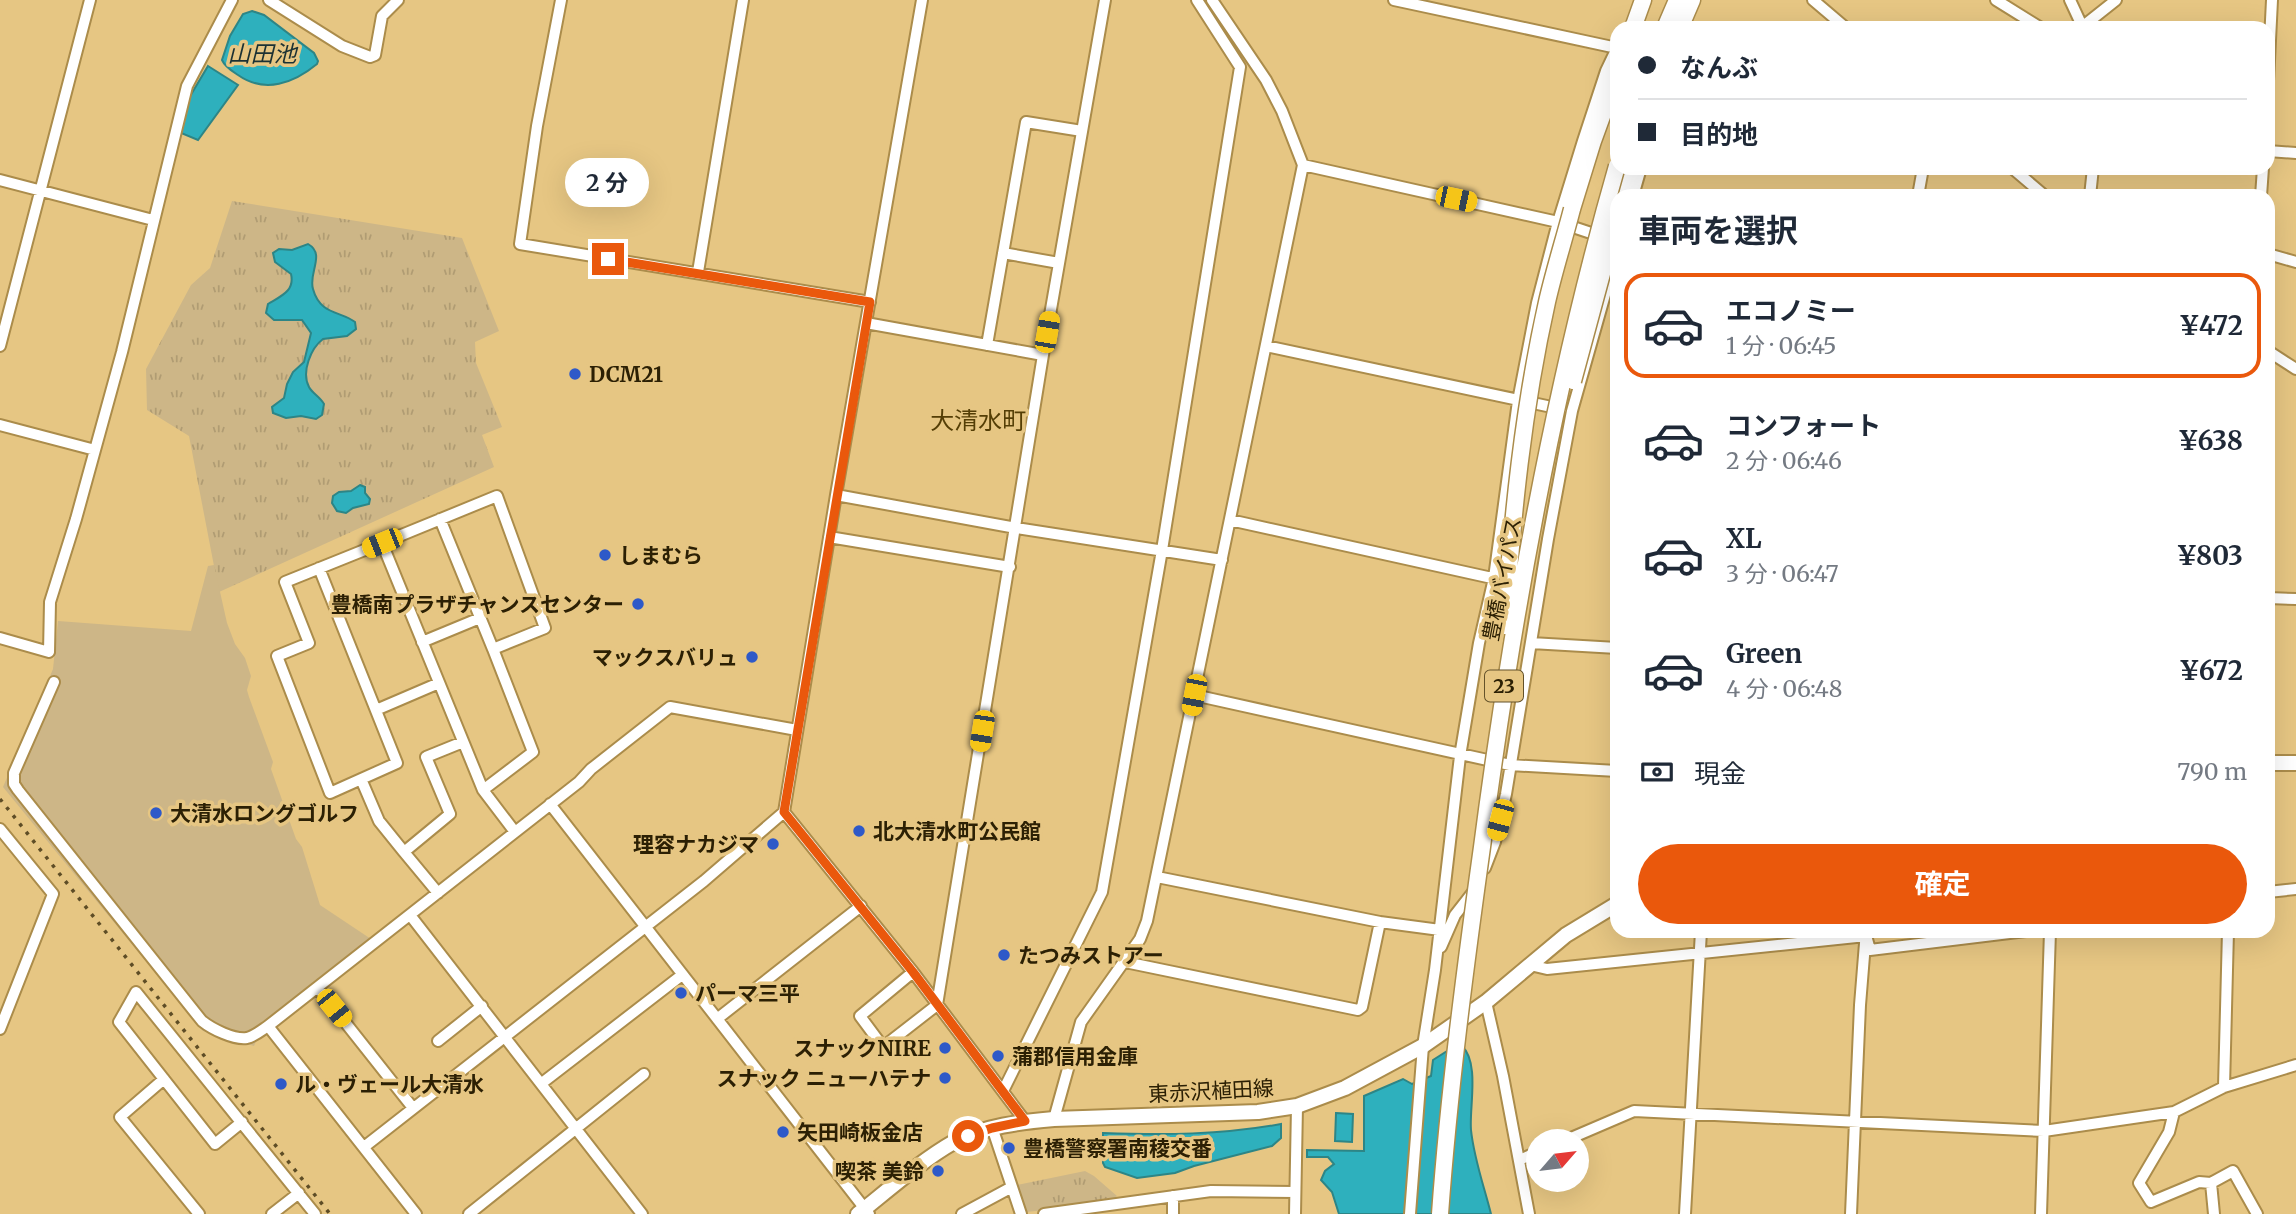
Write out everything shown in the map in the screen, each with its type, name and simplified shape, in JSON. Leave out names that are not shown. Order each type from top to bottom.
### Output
[{"type":"highway","points":[[1636,21],[1643,0]]},
{"type":"highway","points":[[1667,21],[1677,0]]},
{"type":"highway","points":[[1683,21],[1692,0]]},
{"type":"highway","name":"23","points":[[1499,720],[1515,498],[1531,385],[1547,301],[1572,209],[1610,94]]},
{"type":"highway","name":"豊橋バイパス","points":[[1440,1214],[1462,994],[1511,637],[1590,260],[1610,190]]},
{"type":"highway","name":"23","points":[[1552,433],[1566,405],[1610,243]]},
{"type":"main road","points":[[2275,762],[2296,763]]},
{"type":"main road","name":"東赤沢植田線","points":[[864,1212],[942,1150],[968,1136],[992,1128],[1025,1121],[1054,1119],[1258,1112],[1297,1105],[1345,1088],[1423,1046],[1486,1002],[1566,935],[1610,908]]},
{"type":"street","points":[[0,346],[90,0]]},
{"type":"street","points":[[0,638],[49,652],[50,602],[122,352],[187,86],[232,0]]},
{"type":"street","points":[[269,0],[342,46],[370,57],[375,55],[382,16],[398,0]]},
{"type":"street","points":[[561,0],[537,126],[520,244],[870,302]]},
{"type":"street","points":[[698,272],[743,0]]},
{"type":"street","points":[[364,1147],[721,867],[784,812],[922,0]]},
{"type":"street","points":[[913,972],[860,1016],[883,1047],[937,1004],[1105,0]]},
{"type":"street","points":[[1003,1091],[1102,892],[1162,550],[1240,67],[1197,0]]},
{"type":"street","points":[[1054,1119],[1081,1023],[1140,939],[1147,921],[1303,165],[1266,79],[1212,0]]},
{"type":"street","points":[[1394,0],[1610,46]]},
{"type":"street","points":[[1813,0],[1838,21]]},
{"type":"street","points":[[1996,0],[2030,21]]},
{"type":"street","points":[[2070,0],[2079,21]]},
{"type":"street","points":[[2090,21],[2116,0]]},
{"type":"street","points":[[2271,21],[2272,0]]},
{"type":"street","points":[[1410,1214],[1423,1046],[1435,970],[1460,756],[1479,643],[1494,578],[1518,401],[1537,303],[1558,222],[1610,67]]},
{"type":"street","points":[[987,345],[1026,122],[1082,131]]},
{"type":"street","points":[[2275,152],[2296,153]]},
{"type":"street","points":[[1303,165],[1558,222],[1610,240]]},
{"type":"street","points":[[2020,175],[2037,189]]},
{"type":"street","points":[[0,180],[153,220]]},
{"type":"street","points":[[1003,253],[1059,263]]},
{"type":"street","points":[[2275,256],[2296,262]]},
{"type":"street","points":[[1435,970],[1440,950],[1455,915],[1482,879],[1500,820],[1572,411],[1610,277]]},
{"type":"street","points":[[866,323],[1044,355]]},
{"type":"street","points":[[1266,346],[1572,411]]},
{"type":"street","points":[[2275,356],[2296,369]]},
{"type":"street","points":[[0,425],[95,450]]},
{"type":"street","points":[[836,495],[1016,528],[1222,560]]},
{"type":"street","points":[[319,568],[397,763],[330,793],[277,656],[309,643],[285,582],[319,568],[382,543],[497,496],[545,628],[493,649]]},
{"type":"street","points":[[440,519],[533,752],[483,790]]},
{"type":"street","points":[[1230,520],[1540,590]]},
{"type":"street","points":[[829,537],[1010,567]]},
{"type":"street","points":[[382,543],[483,790],[515,832]]},
{"type":"street","points":[[2275,598],[2296,599]]},
{"type":"street","points":[[422,642],[481,618]]},
{"type":"street","points":[[1531,643],[1610,648]]},
{"type":"street","points":[[54,682],[14,774],[14,784],[202,1021],[209,1027],[242,1038],[252,1036],[268,1026],[318,988],[670,707],[797,730]]},
{"type":"street","points":[[376,710],[439,683]]},
{"type":"street","points":[[1194,695],[1460,756],[1510,765],[1610,771]]},
{"type":"street","points":[[404,852],[450,814],[426,757],[463,742]]},
{"type":"street","points":[[361,779],[379,821],[438,893]]},
{"type":"street","points":[[550,804],[864,1212]]},
{"type":"street","points":[[784,812],[913,972],[1025,1121]]},
{"type":"street","points":[[0,829],[53,894],[0,1029]]},
{"type":"street","points":[[1157,877],[1380,922],[1440,930]]},
{"type":"street","points":[[2275,891],[2296,889]]},
{"type":"street","points":[[717,1019],[861,906]]},
{"type":"street","points":[[410,915],[642,1214]]},
{"type":"street","points":[[1125,962],[1358,1010],[1362,1007],[1380,922]]},
{"type":"street","points":[[1685,1214],[1701,938]]},
{"type":"street","points":[[1530,965],[1547,970],[1829,938]]},
{"type":"street","points":[[1851,1214],[1866,938]]},
{"type":"street","points":[[1867,938],[1870,950],[1969,938]]},
{"type":"street","points":[[2041,1214],[2050,938]]},
{"type":"street","points":[[2224,1087],[2228,938]]},
{"type":"street","points":[[542,1083],[682,975]]},
{"type":"street","points":[[318,988],[413,1108]]},
{"type":"street","points":[[242,1122],[215,1144],[119,1022],[136,992],[242,1122],[316,1214]]},
{"type":"street","points":[[1486,1002],[1529,1214]]},
{"type":"street","points":[[438,1041],[482,1006]]},
{"type":"street","points":[[268,1026],[416,1214]]},
{"type":"street","points":[[1589,1130],[1634,1111],[2044,1132],[2174,1112],[2224,1087],[2296,1065]]},
{"type":"street","points":[[469,1214],[644,1074]]},
{"type":"street","points":[[164,1079],[120,1117],[199,1214]]},
{"type":"street","points":[[1295,1214],[1297,1105]]},
{"type":"street","points":[[2174,1112],[2169,1132],[2139,1183],[2151,1202],[2199,1182],[2211,1183],[2233,1171],[2257,1214]]},
{"type":"street","points":[[992,1128],[1021,1214]]},
{"type":"street","points":[[1519,1160],[1526,1157]]},
{"type":"street","points":[[2211,1183],[2214,1214]]},
{"type":"street","points":[[962,1214],[1012,1187]]},
{"type":"street","points":[[1044,1214],[1210,1191],[1295,1192]]},
{"type":"street","points":[[272,1214],[299,1193]]},
{"type":"street","points":[[1173,1196],[1173,1214]]},
{"type":"green space","points":[[232,201],[462,238],[499,331],[475,342],[476,363],[502,427],[482,435],[494,467],[219,592],[189,436],[147,410],[146,369],[191,285],[210,268]]},
{"type":"green space","name":"大清水ロングゴルフ","points":[[214,565],[227,623],[251,676],[247,690],[273,762],[271,769],[296,839],[302,847],[320,905],[371,939],[264,1022],[254,1046],[203,1031],[3,787],[53,669],[58,621],[191,631],[208,566]]},
{"type":"green space","points":[[1085,1171],[1117,1196],[1106,1204],[1026,1212],[1017,1185]]},
{"type":"water","name":"山田池","points":[[252,11],[264,15],[314,53],[317,64],[289,81],[269,85],[248,81],[229,69],[222,60],[230,36],[243,14]]},
{"type":"water","points":[[208,66],[238,85],[198,140],[181,133],[189,98]]},
{"type":"water","points":[[308,244],[316,253],[312,283],[316,297],[326,308],[355,322],[356,329],[347,336],[323,339],[309,361],[307,381],[310,389],[324,404],[322,415],[316,419],[301,416],[286,418],[273,413],[272,407],[284,398],[293,372],[304,362],[311,333],[302,320],[274,320],[266,313],[268,304],[289,289],[292,280],[291,274],[275,262],[273,253],[279,249],[292,250]]},
{"type":"water","points":[[360,485],[365,487],[365,493],[370,499],[369,504],[353,508],[346,513],[337,511],[332,503],[333,496],[339,492],[351,491]]},
{"type":"water","points":[[1455,1046],[1462,1046],[1471,1063],[1472,1141],[1491,1214],[1339,1214],[1332,1192],[1321,1180],[1325,1171],[1334,1164],[1328,1157],[1307,1157],[1307,1150],[1364,1151],[1364,1096],[1403,1079],[1412,1084],[1431,1076],[1433,1060]]},
{"type":"water","points":[[1336,1113],[1353,1114],[1352,1142],[1335,1141]]},
{"type":"water","points":[[1281,1124],[1281,1138],[1272,1146],[1175,1173],[1137,1178],[1105,1167],[1103,1163],[1103,1133],[1192,1133]]},
{"type":"railway","points":[[0,799],[330,1214]]},
{"type":"place","name":"DCM21","points":[[575,374]]},
{"type":"place","name":"しまむら","points":[[605,555]]},
{"type":"place","name":"豊橋南プラザチャンスセンター","points":[[638,604]]},
{"type":"place","name":"マックスバリュ","points":[[752,657]]},
{"type":"place","name":"大清水ロングゴルフ","points":[[156,813]]},
{"type":"place","name":"北大清水町公民館","points":[[859,831]]},
{"type":"place","name":"理容ナカジマ","points":[[773,844]]},
{"type":"place","name":"たつみストアー","points":[[1004,955]]},
{"type":"place","name":"パーマ三平","points":[[681,993]]},
{"type":"place","name":"スナックNIRE","points":[[945,1048]]},
{"type":"place","name":"蒲郡信用金庫","points":[[998,1056]]},
{"type":"place","name":"スナック ニューハテナ","points":[[945,1078]]},
{"type":"place","name":"ル・ヴェール大清水","points":[[281,1084]]},
{"type":"place","name":"矢田崎板金店","points":[[783,1132]]},
{"type":"place","name":"豊橋警察署南稜交番","points":[[1009,1148]]},
{"type":"place","name":"喫茶 美鈴","points":[[938,1171]]},
{"type":"district","name":"大清水町","points":[[978,420]]},
{"type":"route","points":[[608,259],[870,302],[784,812],[913,972],[1025,1121],[968,1136]]}]
